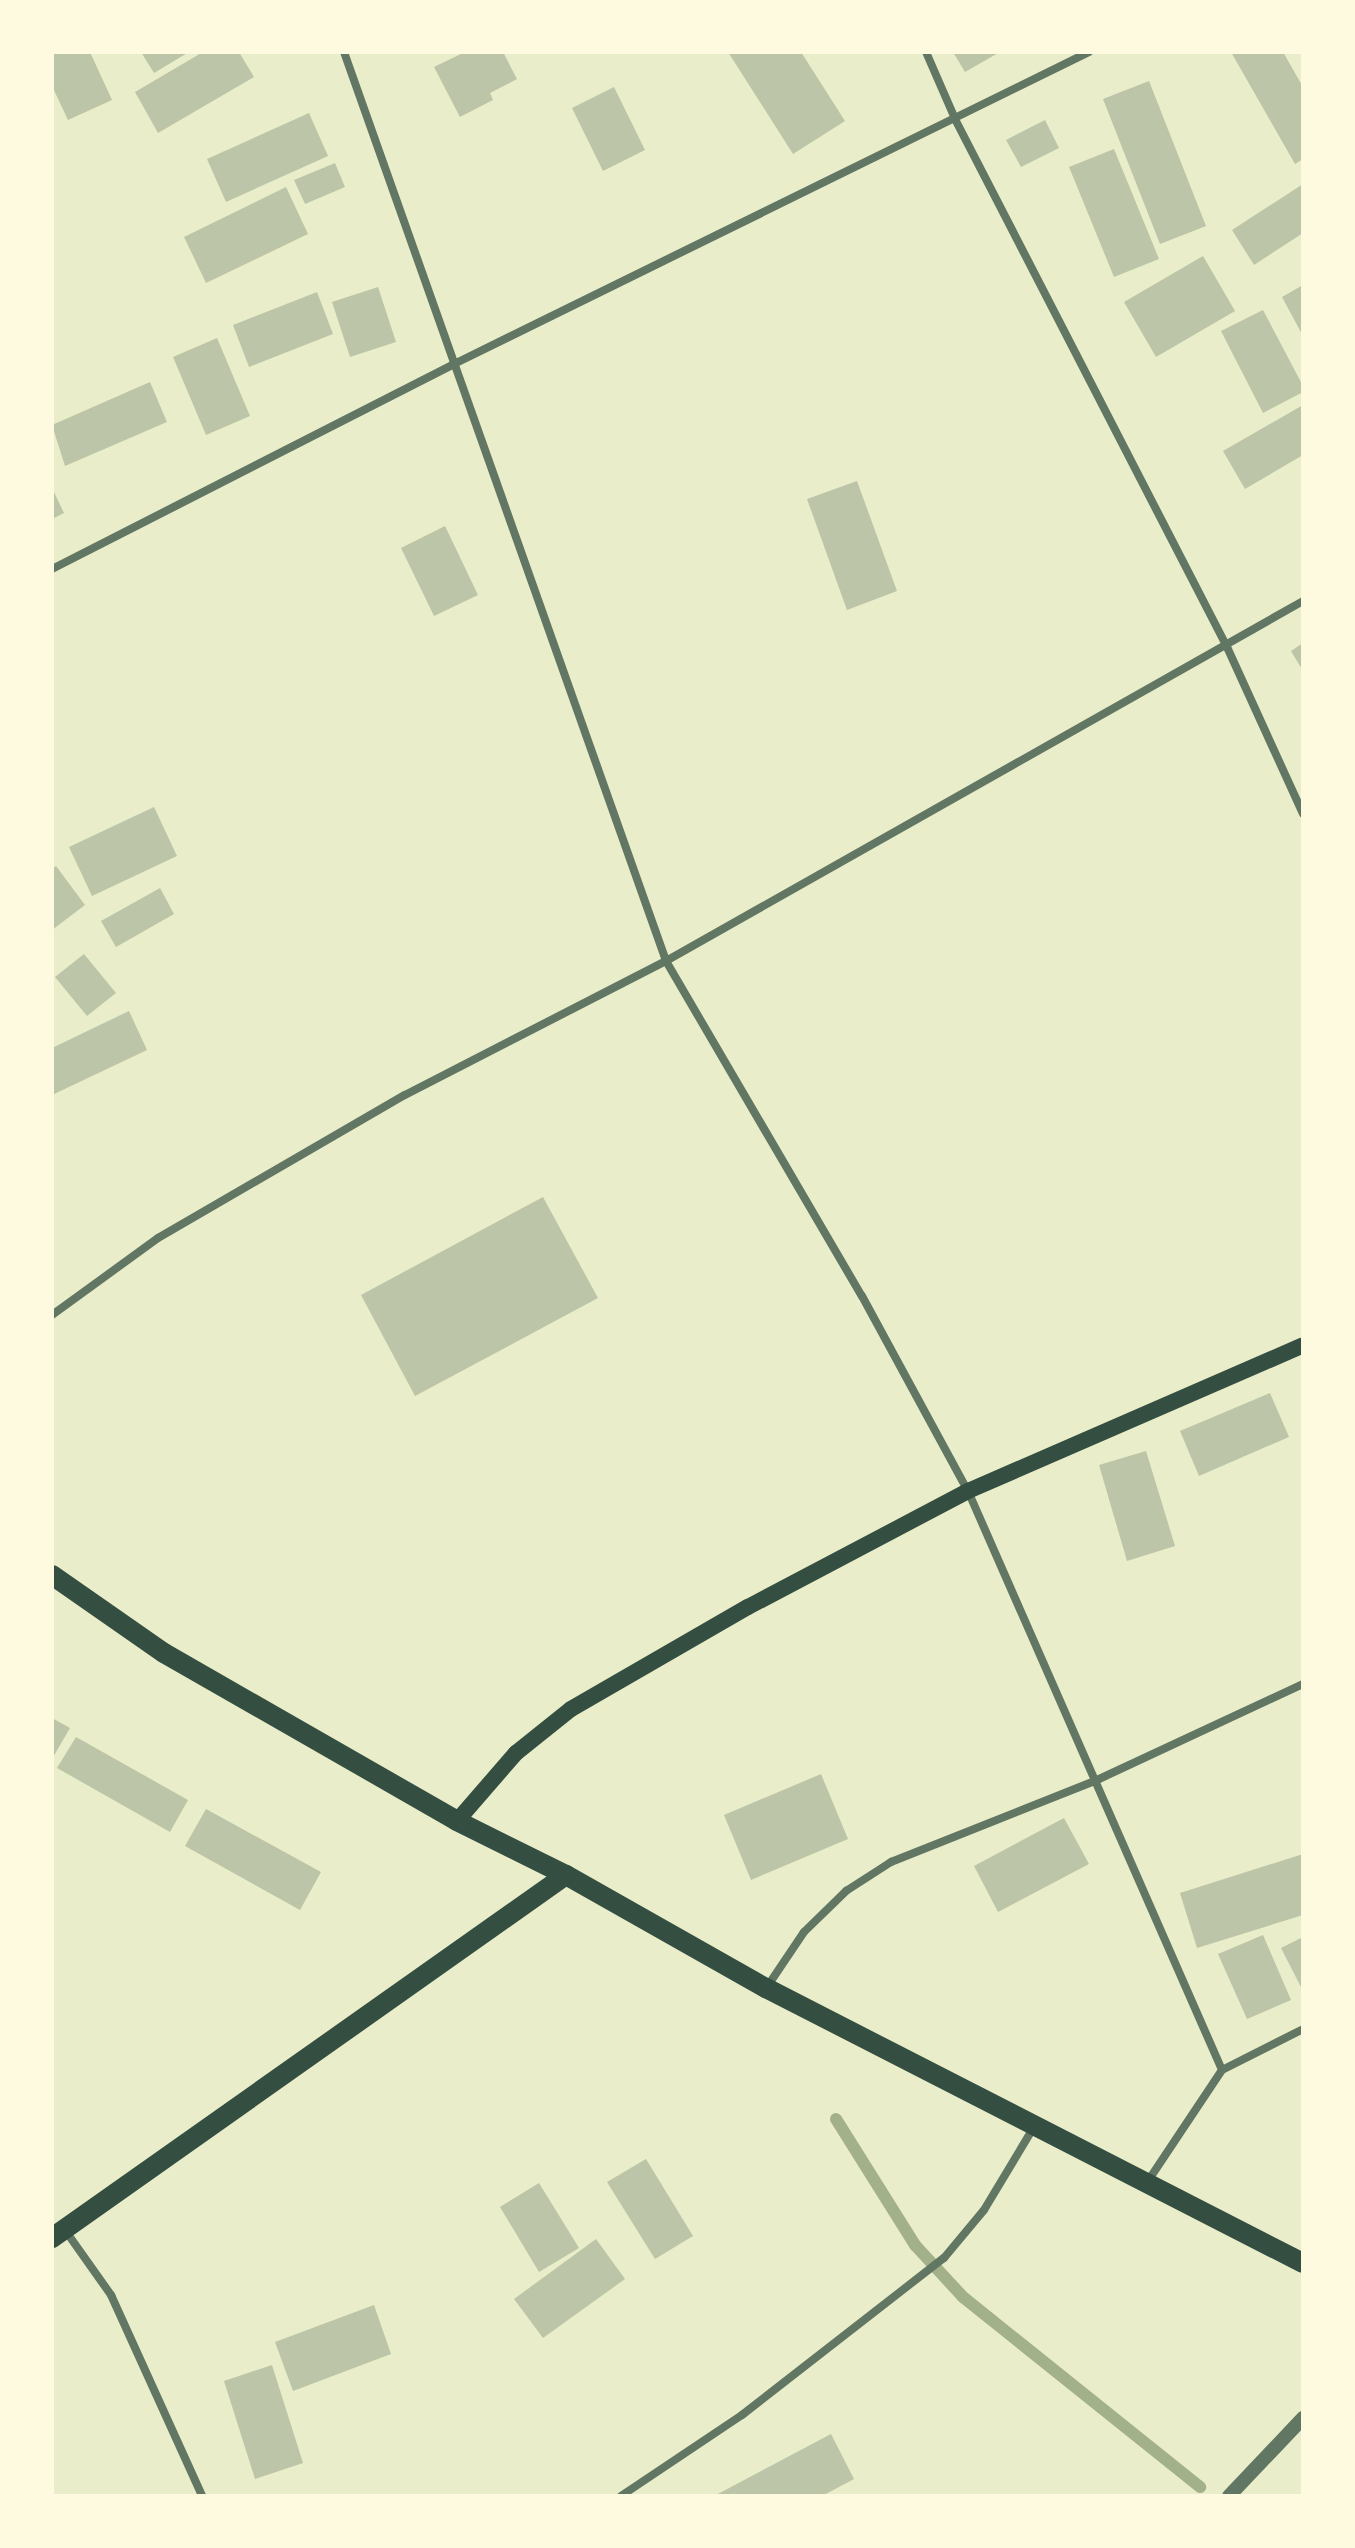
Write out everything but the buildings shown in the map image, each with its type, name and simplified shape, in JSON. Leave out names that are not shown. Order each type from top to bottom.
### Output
[{"type":"main road","points":[[457,1821],[516,1753],[571,1709],[748,1607],[968,1491],[1303,1345]]},
{"type":"main road","points":[[52,1575],[177,1661],[457,1821],[566,1875],[766,1988],[1303,2263]]},
{"type":"main road","points":[[58,2233],[566,1875]]},
{"type":"street","points":[[344,52],[452,365],[666,961],[862,1296],[968,1491],[1222,2070]]},
{"type":"street","points":[[926,52],[956,121],[1227,647],[1303,814]]},
{"type":"street","points":[[52,569],[452,365],[956,121],[1089,52]]},
{"type":"street","points":[[52,1315],[158,1238],[405,1095],[666,961],[1227,647],[1303,601]]},
{"type":"street","points":[[766,1988],[804,1932],[868,1876],[891,1862],[1097,1780],[1303,1684]]},
{"type":"street","points":[[1146,2184],[1222,2070],[1303,2029]]},
{"type":"street","points":[[621,2496],[742,2415],[944,2258],[984,2210],[1035,2125]]},
{"type":"street","points":[[58,2233],[111,2295],[202,2496]]},
{"type":"street","points":[[1229,2496],[1303,2418]]},
{"type":"waterway","points":[[836,2119],[915,2245],[963,2297],[1200,2487]]}]
